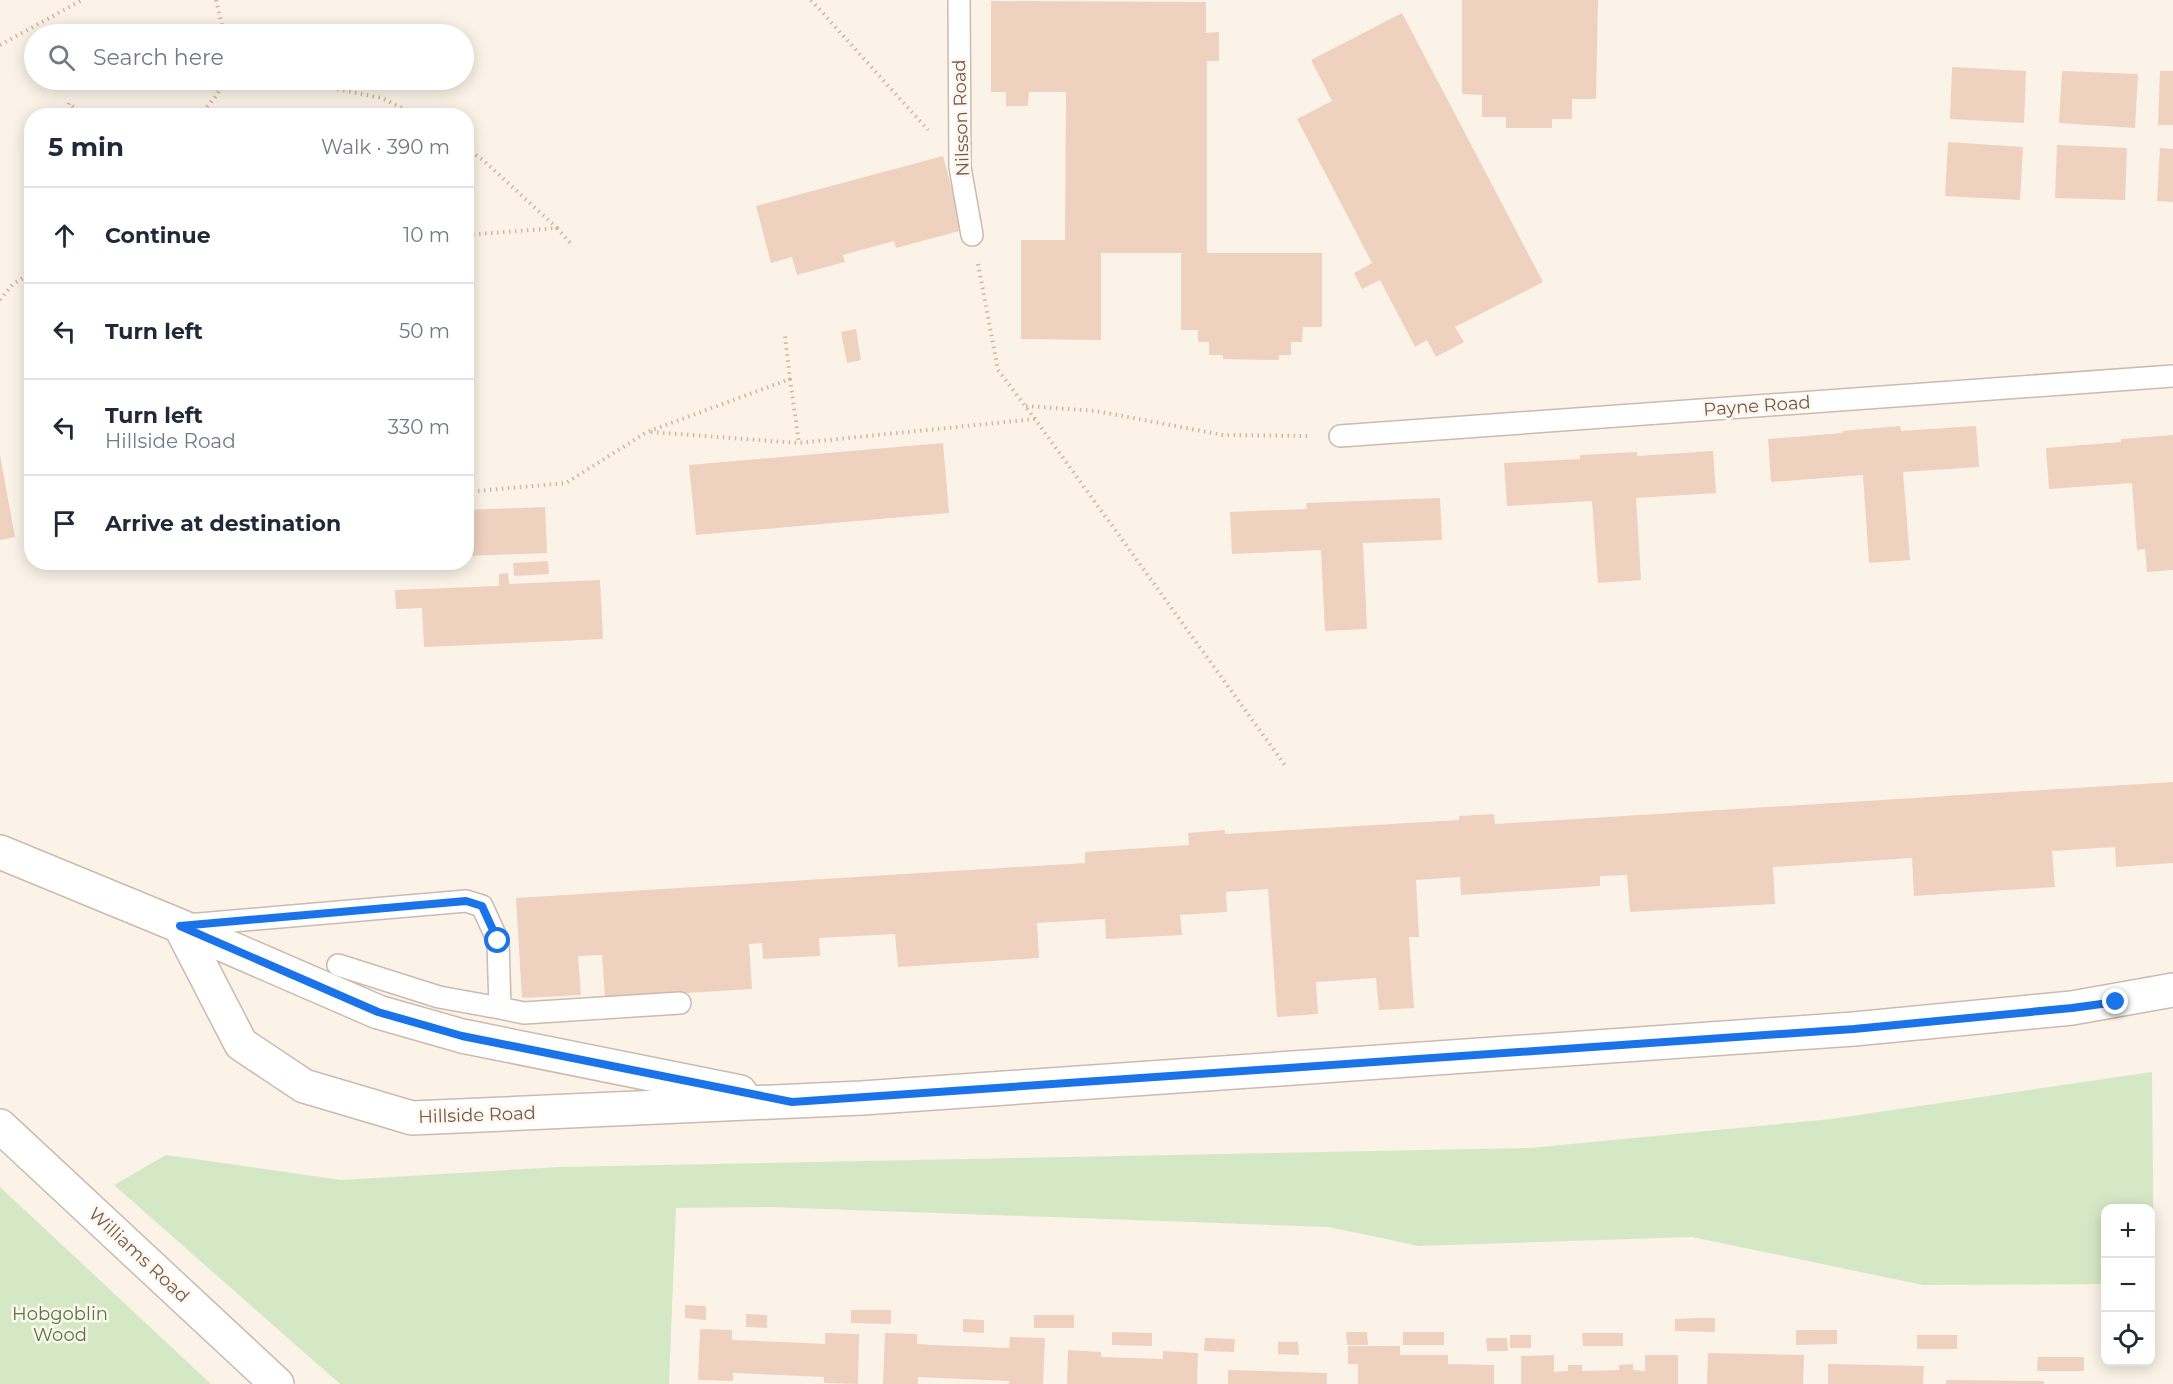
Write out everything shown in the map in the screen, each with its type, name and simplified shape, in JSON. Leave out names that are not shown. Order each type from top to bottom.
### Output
[{"type":"street","name":"Hillside Road","points":[[0,852],[180,926],[378,1012],[462,1036],[792,1102]]},
{"type":"street","name":"Hillside Road","points":[[180,926],[241,1044],[304,1086],[412,1118],[792,1102],[1854,1029],[2072,1008],[2173,990]]},
{"type":"street","name":"Williams Road","points":[[0,1126],[277,1384]]},
{"type":"lane","name":"Nilsson Road","points":[[959,0],[960,167],[972,235]]},
{"type":"lane","name":"Payne Road","points":[[1340,436],[2173,376]]},
{"type":"lane","points":[[180,926],[466,901],[482,906],[498,941],[500,1008]]},
{"type":"lane","points":[[338,964],[439,997],[524,1013],[680,1003]]},
{"type":"path","points":[[38,24],[82,0]]},
{"type":"path","points":[[216,0],[222,24]]},
{"type":"path","points":[[811,0],[960,167]]},
{"type":"path","points":[[0,45],[24,32]]},
{"type":"path","points":[[206,108],[219,90]]},
{"type":"path","points":[[341,90],[382,98],[402,108]]},
{"type":"path","points":[[474,154],[557,228],[573,246]]},
{"type":"path","points":[[474,233],[557,228]]},
{"type":"path","points":[[972,235],[998,370],[1287,768]]},
{"type":"path","points":[[0,300],[13,284],[24,278]]},
{"type":"path","points":[[785,336],[799,443]]},
{"type":"path","points":[[474,491],[566,483],[647,432],[790,379]]},
{"type":"path","points":[[1026,406],[1096,411],[1223,435],[1340,436]]},
{"type":"path","points":[[647,432],[799,443],[1035,419]]},
{"type":"green space","points":[[2152,1072],[2153,1204],[2101,1204],[2101,1284],[1923,1285],[1692,1237],[1419,1246],[1329,1227],[769,1207],[676,1208],[669,1384],[340,1384],[114,1185],[166,1155],[341,1180],[558,1167],[1530,1148],[1831,1119]]},
{"type":"green space","name":"Hobgoblin Wood","points":[[0,1187],[211,1384],[0,1384]]},
{"type":"building","points":[[1462,0],[1598,0],[1596,99],[1572,99],[1572,119],[1552,119],[1552,128],[1506,128],[1506,117],[1482,117],[1482,95],[1462,94]]},
{"type":"building","points":[[991,1],[1206,2],[1206,33],[1219,32],[1219,61],[1207,61],[1207,253],[1322,253],[1322,327],[1303,327],[1302,342],[1291,342],[1291,355],[1279,355],[1279,360],[1223,359],[1223,355],[1209,355],[1209,342],[1198,342],[1198,330],[1181,330],[1181,253],[1101,253],[1101,340],[1021,339],[1021,240],[1065,240],[1066,92],[1029,92],[1028,106],[1006,106],[1006,92],[991,92]]},
{"type":"building","points":[[1402,13],[1543,282],[1455,327],[1464,342],[1436,357],[1427,340],[1415,347],[1380,280],[1362,289],[1354,273],[1372,263],[1297,119],[1332,101],[1311,60]]},
{"type":"building","points":[[1952,67],[2026,71],[2024,123],[1950,119]]},
{"type":"building","points":[[2062,71],[2138,74],[2135,128],[2059,123]]},
{"type":"building","points":[[2160,71],[2173,71],[2173,125],[2158,125]]},
{"type":"building","points":[[1948,142],[2023,147],[2020,200],[1945,196]]},
{"type":"building","points":[[2057,145],[2127,148],[2125,200],[2055,198]]},
{"type":"building","points":[[2160,148],[2173,149],[2173,202],[2157,201]]},
{"type":"building","points":[[943,156],[963,230],[896,248],[894,241],[843,255],[845,262],[797,275],[792,257],[771,263],[756,206]]},
{"type":"building","points":[[856,329],[861,360],[847,363],[841,332]]},
{"type":"building","points":[[1900,426],[1901,431],[1976,426],[1979,467],[1903,472],[1910,560],[1869,563],[1863,475],[1771,482],[1768,439]]},
{"type":"building","points":[[2173,435],[2173,570],[2147,572],[2145,549],[2137,550],[2132,483],[2049,489],[2046,448]]},
{"type":"building","points":[[943,443],[949,513],[696,535],[689,465]]},
{"type":"building","points":[[1713,451],[1716,493],[1636,498],[1641,580],[1598,583],[1592,501],[1507,506],[1504,463],[1580,459],[1580,455],[1637,452],[1637,456]]},
{"type":"building","points":[[0,455],[15,537],[0,540]]},
{"type":"building","points":[[1440,498],[1442,540],[1363,543],[1367,629],[1325,631],[1321,550],[1232,554],[1230,512],[1307,509],[1306,503]]},
{"type":"building","points":[[545,507],[547,553],[474,556],[474,510]]},
{"type":"building","points":[[548,561],[549,574],[514,576],[513,563]]},
{"type":"building","points":[[508,573],[509,584],[600,580],[603,639],[424,647],[422,608],[396,609],[395,590],[499,586],[499,574]]},
{"type":"building","points":[[2173,782],[2173,863],[2116,867],[2115,847],[2052,851],[2055,887],[1914,896],[1912,858],[1773,867],[1775,904],[1630,912],[1627,875],[1600,876],[1600,886],[1461,895],[1460,877],[1416,880],[1419,937],[1409,937],[1414,1008],[1379,1010],[1376,978],[1316,982],[1318,1014],[1277,1017],[1268,889],[1226,892],[1227,912],[1180,915],[1182,935],[1106,939],[1105,919],[1037,923],[1039,958],[898,967],[895,934],[819,938],[820,956],[763,959],[762,943],[749,944],[752,989],[605,998],[602,955],[578,956],[581,995],[522,998],[516,898],[1085,863],[1085,852],[1189,845],[1188,833],[1225,830],[1225,834],[1459,820],[1459,816],[1494,814],[1495,824]]},
{"type":"building","points":[[685,1305],[706,1306],[706,1320],[685,1318]]},
{"type":"building","points":[[851,1310],[891,1310],[891,1324],[851,1323]]},
{"type":"building","points":[[746,1314],[767,1315],[767,1328],[746,1327]]},
{"type":"building","points":[[1034,1315],[1074,1315],[1074,1328],[1034,1328]]},
{"type":"building","points":[[1715,1318],[1715,1332],[1675,1331],[1675,1319]]},
{"type":"building","points":[[963,1319],[984,1320],[984,1333],[963,1332]]},
{"type":"building","points":[[700,1329],[732,1330],[732,1340],[825,1344],[825,1333],[859,1334],[858,1384],[824,1383],[824,1377],[733,1373],[733,1381],[698,1380]]},
{"type":"building","points":[[1796,1330],[1837,1330],[1837,1344],[1796,1345]]},
{"type":"building","points":[[1112,1332],[1152,1333],[1152,1346],[1112,1345]]},
{"type":"building","points":[[1346,1332],[1367,1332],[1368,1345],[1347,1345]]},
{"type":"building","points":[[1403,1332],[1444,1332],[1444,1345],[1403,1345]]},
{"type":"building","points":[[885,1333],[917,1334],[917,1344],[1009,1348],[1010,1337],[1045,1338],[1043,1384],[1009,1384],[1009,1381],[918,1377],[918,1384],[883,1384]]},
{"type":"building","points":[[1582,1333],[1623,1333],[1623,1346],[1583,1346]]},
{"type":"building","points":[[1510,1335],[1531,1335],[1531,1348],[1510,1348]]},
{"type":"building","points":[[1917,1335],[1957,1335],[1957,1349],[1917,1349]]},
{"type":"building","points":[[1205,1338],[1235,1339],[1234,1352],[1204,1351]]},
{"type":"building","points":[[1486,1338],[1507,1338],[1508,1351],[1487,1351]]},
{"type":"building","points":[[1278,1342],[1298,1342],[1299,1355],[1278,1354]]},
{"type":"building","points":[[1348,1346],[1400,1346],[1400,1355],[1448,1355],[1448,1364],[1494,1365],[1494,1384],[1358,1384],[1358,1364],[1348,1364]]},
{"type":"building","points":[[1068,1350],[1101,1352],[1101,1357],[1163,1359],[1163,1351],[1198,1353],[1197,1384],[1067,1384]]},
{"type":"building","points":[[1708,1353],[1804,1355],[1803,1384],[1707,1384]]},
{"type":"building","points":[[1554,1355],[1554,1372],[1568,1371],[1568,1365],[1582,1365],[1582,1371],[1619,1370],[1619,1365],[1633,1364],[1633,1370],[1645,1371],[1645,1355],[1678,1355],[1678,1384],[1521,1384],[1521,1356]]},
{"type":"building","points":[[2038,1357],[2084,1357],[2084,1371],[2037,1371]]},
{"type":"building","points":[[1828,1364],[1924,1366],[1923,1384],[1828,1384]]},
{"type":"building","points":[[1228,1370],[1327,1373],[1327,1384],[1228,1384]]},
{"type":"building","points":[[1946,1380],[2044,1381],[2044,1384],[1946,1384]]},
{"type":"route","points":[[498,941],[482,906],[466,901],[180,926],[378,1012],[462,1036],[792,1102],[1854,1029],[2116,1002]]}]
